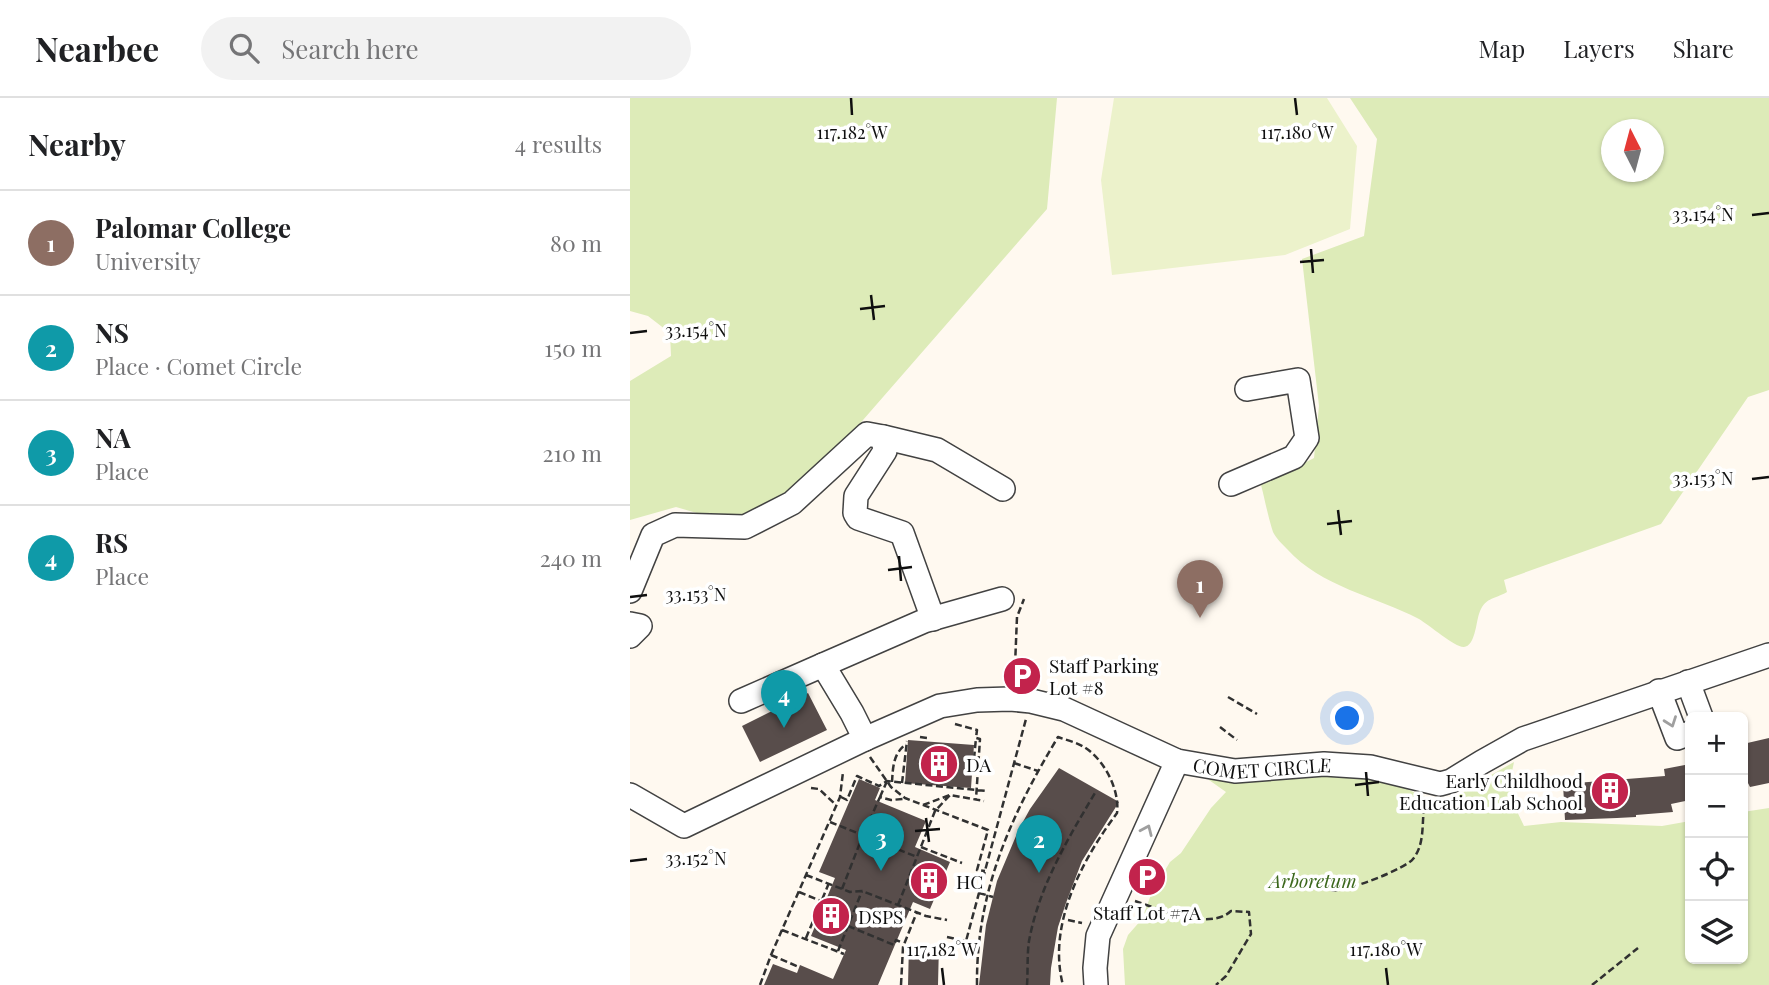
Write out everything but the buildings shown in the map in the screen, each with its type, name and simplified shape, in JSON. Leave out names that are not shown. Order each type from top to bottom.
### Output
[{"type":"street","points":[[1231,484],[1294,457],[1307,438],[1298,380],[1247,389]]},
{"type":"street","points":[[630,591],[653,535],[675,525],[745,527],[792,503],[867,434],[937,450],[1003,489]]},
{"type":"street","points":[[883,437],[885,451],[856,496],[855,513],[858,518],[902,533],[933,619]]},
{"type":"street","points":[[741,701],[933,619],[1013,599]]},
{"type":"street","points":[[630,624],[640,626],[630,636]]},
{"type":"street","name":"COMET CIRCLE","points":[[1096,985],[1098,936],[1177,761],[1235,771],[1324,764],[1370,767],[1440,784],[1451,781],[1523,739],[1769,655]]},
{"type":"street","points":[[823,665],[852,713],[866,745]]},
{"type":"street","points":[[1688,682],[1699,712]]},
{"type":"street","points":[[1659,691],[1677,738],[1685,735]]},
{"type":"street","points":[[630,795],[684,826],[866,745],[940,706],[977,700],[1031,701],[1064,709],[1177,761]]},
{"type":"path","points":[[1013,599],[1017,617],[1015,666]]},
{"type":"path","points":[[1228,697],[1257,714]]},
{"type":"path","points":[[947,937],[967,941],[1028,712]]},
{"type":"path","points":[[951,722],[977,730],[973,769]]},
{"type":"path","points":[[1220,727],[1237,740]]},
{"type":"path","points":[[902,783],[907,736]]},
{"type":"path","points":[[917,737],[927,738]]},
{"type":"path","points":[[976,985],[986,895],[1027,792],[1058,737],[1083,746],[1100,761],[1112,783],[1117,809],[1087,858],[1070,900],[1060,939],[1059,957],[1063,985]]},
{"type":"path","points":[[976,738],[980,739],[976,799]]},
{"type":"path","points":[[892,782],[895,757],[906,744]]},
{"type":"path","points":[[866,745],[872,761],[905,799],[988,830],[977,870],[985,872]]},
{"type":"path","points":[[760,985],[841,797],[844,762]]},
{"type":"path","points":[[1014,763],[1038,771]]},
{"type":"path","points":[[841,797],[846,800],[857,776],[879,786],[887,781],[986,790]]},
{"type":"path","points":[[842,889],[887,781]]},
{"type":"path","points":[[806,787],[819,789],[837,805]]},
{"type":"path","points":[[1027,985],[1029,944],[1036,911],[1050,873],[1095,793]]},
{"type":"path","points":[[922,806],[950,795],[984,801]]},
{"type":"path","points":[[898,905],[935,811],[950,795]]},
{"type":"path","points":[[880,797],[891,800],[905,799]]},
{"type":"path","points":[[1322,884],[1332,890],[1344,889],[1383,876],[1412,861],[1423,840],[1424,802],[1433,802]]},
{"type":"path","points":[[830,822],[917,857]]},
{"type":"path","points":[[921,847],[962,863]]},
{"type":"path","points":[[806,875],[850,892],[862,891],[917,912],[947,920]]},
{"type":"path","points":[[805,939],[829,883]]},
{"type":"path","points":[[799,891],[821,901]]},
{"type":"path","points":[[838,951],[862,891]]},
{"type":"path","points":[[979,893],[993,897]]},
{"type":"path","points":[[1135,901],[1200,919],[1225,916],[1231,911],[1249,912],[1251,933],[1226,976],[1216,985]]},
{"type":"path","points":[[901,985],[904,943],[917,912]]},
{"type":"path","points":[[1068,920],[1084,924]]},
{"type":"path","points":[[848,926],[894,946],[896,940],[904,943]]},
{"type":"path","points":[[782,930],[844,954]]},
{"type":"path","points":[[1592,985],[1638,948]]},
{"type":"path","points":[[771,955],[799,967]]},
{"type":"green space","points":[[630,98],[1057,98],[1047,209],[829,459],[759,515],[707,516],[676,507],[630,520],[630,381],[671,356],[670,333],[648,316],[630,311]]},
{"type":"green space","points":[[1114,98],[1327,98],[1357,146],[1350,229],[1285,255],[1112,275],[1101,180]]},
{"type":"green space","points":[[1350,98],[1769,98],[1769,390],[1748,397],[1661,524],[1504,580],[1507,592],[1484,605],[1471,643],[1468,646],[1460,646],[1419,619],[1332,582],[1301,562],[1273,532],[1261,485],[1314,458],[1319,406],[1302,259],[1364,236],[1377,139]]},
{"type":"green space","name":"Arboretum","points":[[1514,762],[1509,786],[1513,803],[1524,826],[1561,822],[1662,826],[1685,822],[1685,964],[1748,964],[1748,811],[1769,808],[1769,985],[1125,985],[1123,949],[1128,935],[1142,919],[1152,892],[1170,862],[1181,853],[1211,808],[1226,792],[1209,780],[1265,779],[1317,774],[1366,777],[1395,784],[1444,805]]},
{"type":"place","name":"Palomar College","points":[[1200,618]]},
{"type":"place","name":"Staff Parking Lot #8","points":[[1022,676]]},
{"type":"place","name":"RS","points":[[784,728]]},
{"type":"place","name":"DA","points":[[939,764]]},
{"type":"place","name":"Early Childhood Education Lab School","points":[[1610,791]]},
{"type":"place","name":"NA","points":[[881,871]]},
{"type":"place","name":"NS","points":[[1039,873]]},
{"type":"place","name":"Staff Lot #7A","points":[[1147,877]]},
{"type":"place","name":"HC","points":[[929,881]]},
{"type":"place","name":"DSPS","points":[[831,916]]}]
